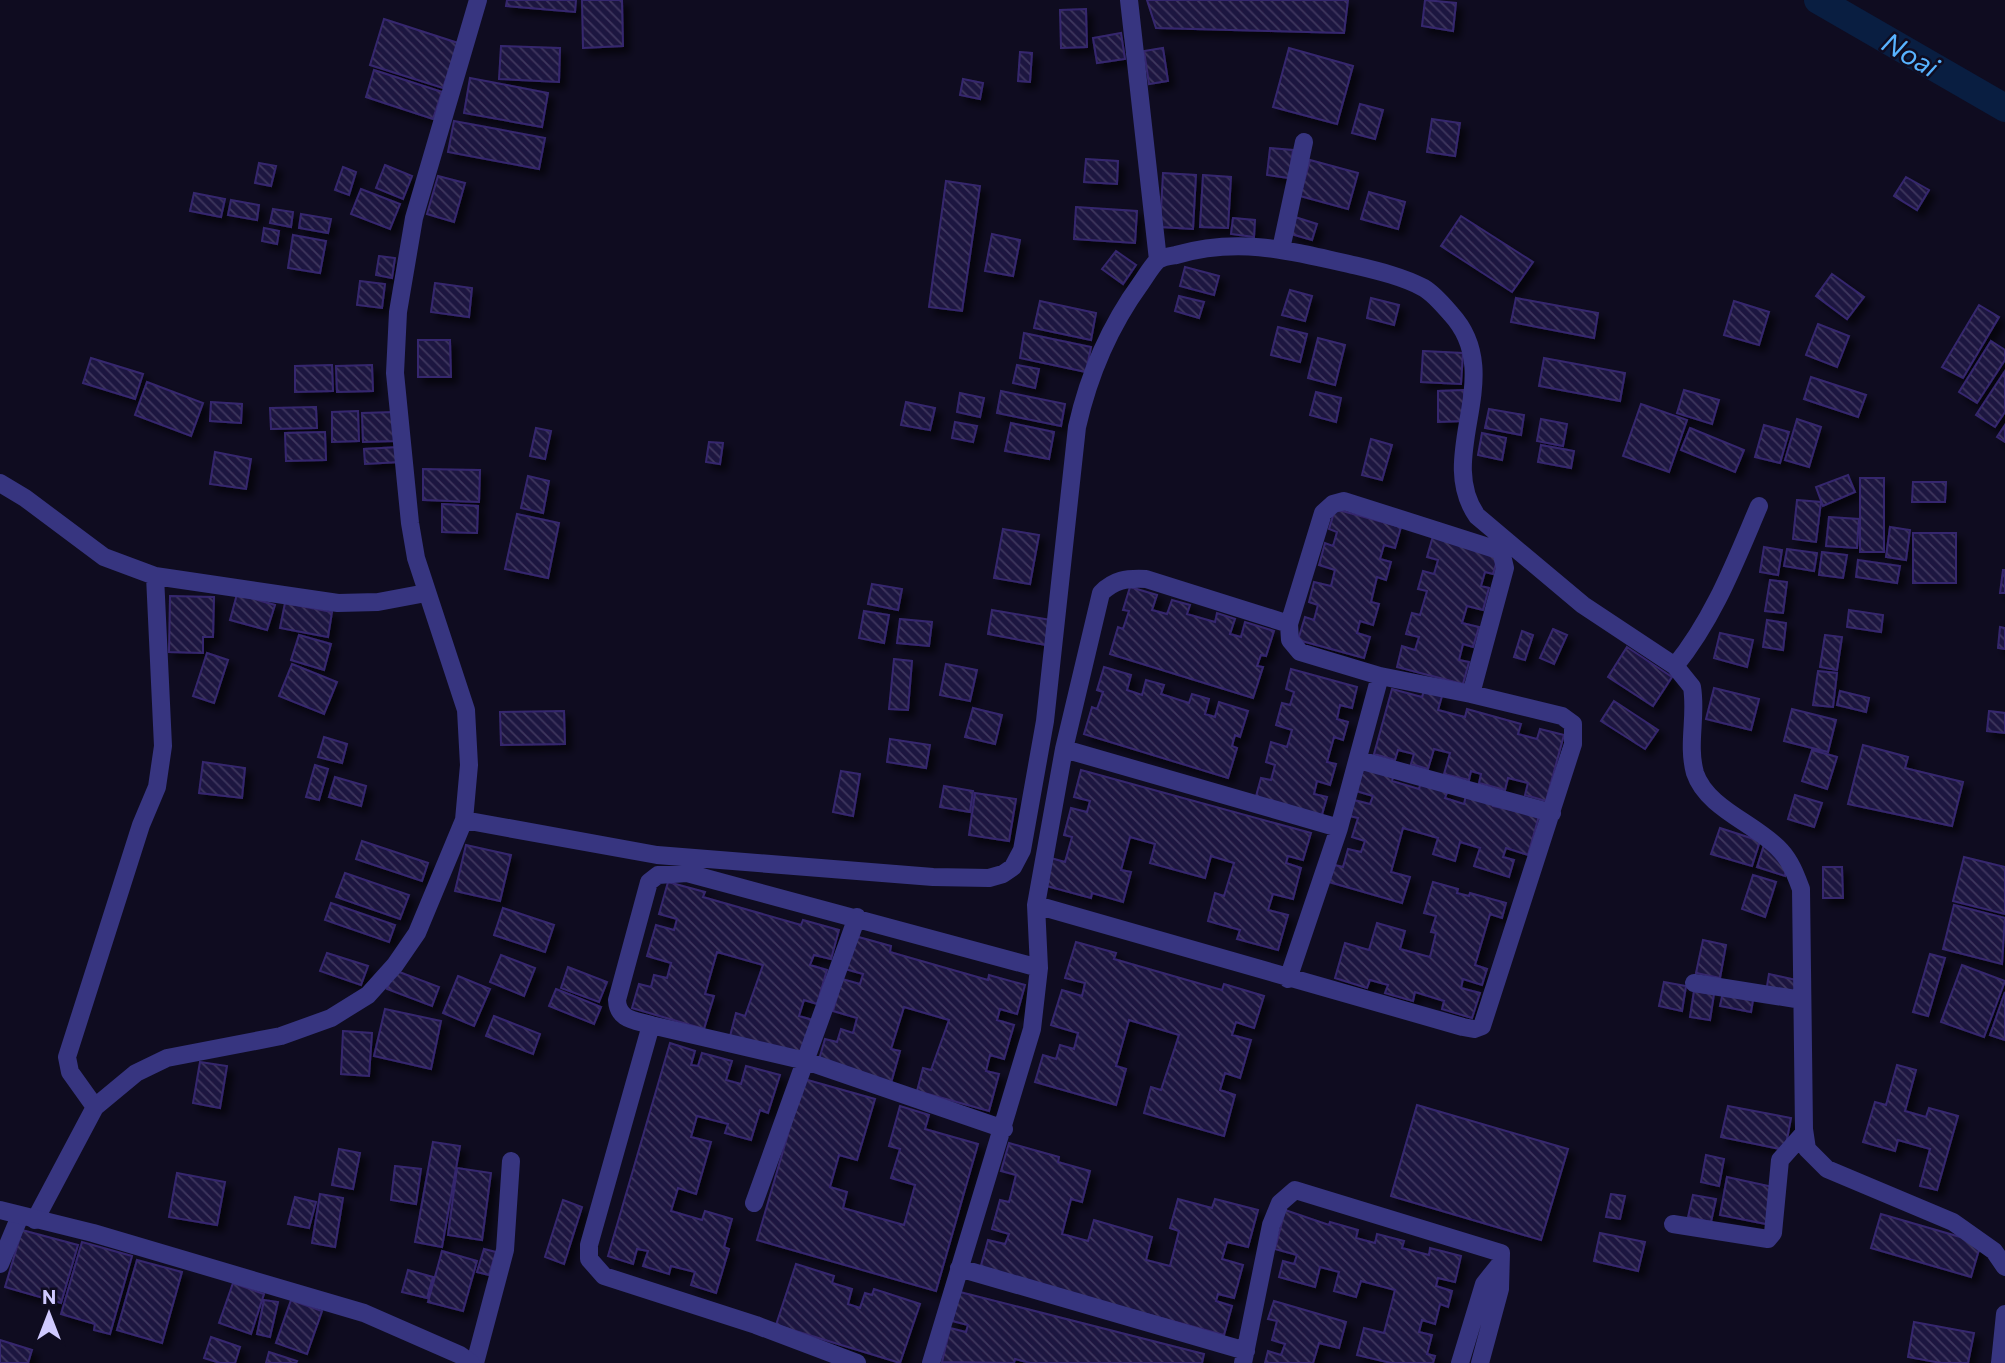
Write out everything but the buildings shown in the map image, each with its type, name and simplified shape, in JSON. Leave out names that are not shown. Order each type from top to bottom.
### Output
[{"type":"street","points":[[0,1264],[94,1107],[136,1073],[167,1058],[281,1035],[331,1018],[368,995],[395,965],[417,933],[464,820],[469,765],[466,710],[455,669],[426,593],[410,523],[396,373],[398,312],[414,218],[478,0]]},
{"type":"street","points":[[1129,0],[1158,260]]},
{"type":"street","points":[[1281,249],[1304,142]]},
{"type":"street","points":[[464,820],[657,855],[833,871],[989,878],[1013,867],[1022,850],[1045,721],[1077,427],[1087,385],[1129,300],[1158,260],[1205,247],[1268,246],[1381,272],[1426,289],[1453,316],[1469,340],[1475,382],[1463,465],[1463,490],[1477,516],[1583,605],[1675,666],[1692,687],[1690,751],[1696,776],[1710,795],[1781,851],[1794,871],[1801,889],[1804,1133],[1807,1149],[1827,1169],[1953,1222],[1994,1251],[2005,1267]]},
{"type":"street","points":[[0,483],[25,498],[104,557],[155,576],[338,603],[369,603],[426,593]]},
{"type":"street","points":[[1036,905],[1474,1030],[1482,1026],[1552,813],[1573,744],[1573,724],[1562,716],[1380,676],[1300,652],[1290,640],[1289,624],[1323,513],[1333,504],[1344,501],[1361,505],[1501,551],[1506,568],[1471,694]]},
{"type":"street","points":[[1675,666],[1694,643],[1714,609],[1759,506]]},
{"type":"street","points":[[94,1107],[69,1072],[67,1057],[141,825],[157,787],[163,746],[155,576]]},
{"type":"street","points":[[931,1363],[1004,1129],[1032,1029],[1039,968],[1036,905],[1064,749],[1101,593],[1112,583],[1129,578],[1146,579],[1289,624]]},
{"type":"street","points":[[1288,979],[1339,828],[1380,676]]},
{"type":"street","points":[[1064,749],[1339,828]]},
{"type":"street","points":[[1359,760],[1552,813]]},
{"type":"street","points":[[1004,1129],[806,1061],[625,1018],[618,1010],[617,1000],[649,882],[659,874],[687,873],[1039,968]]},
{"type":"street","points":[[754,1203],[857,917]]},
{"type":"street","points":[[1694,983],[1802,1000]]},
{"type":"street","points":[[651,1025],[589,1245],[589,1259],[604,1276],[756,1325],[857,1363]]},
{"type":"street","points":[[1673,1224],[1768,1239],[1773,1233],[1780,1160],[1804,1133]]},
{"type":"street","points":[[0,1210],[93,1233],[364,1313],[460,1354],[473,1363],[505,1250],[511,1161]]},
{"type":"street","points":[[959,1268],[1244,1357],[1271,1225],[1280,1203],[1295,1190],[1501,1253],[1500,1289],[1480,1363]]},
{"type":"street","points":[[1460,1363],[1484,1284],[1500,1264]]},
{"type":"street","points":[[2000,1363],[2005,1314]]},
{"type":"waterway","name":"Noai","points":[[1818,0],[2005,108]]}]
